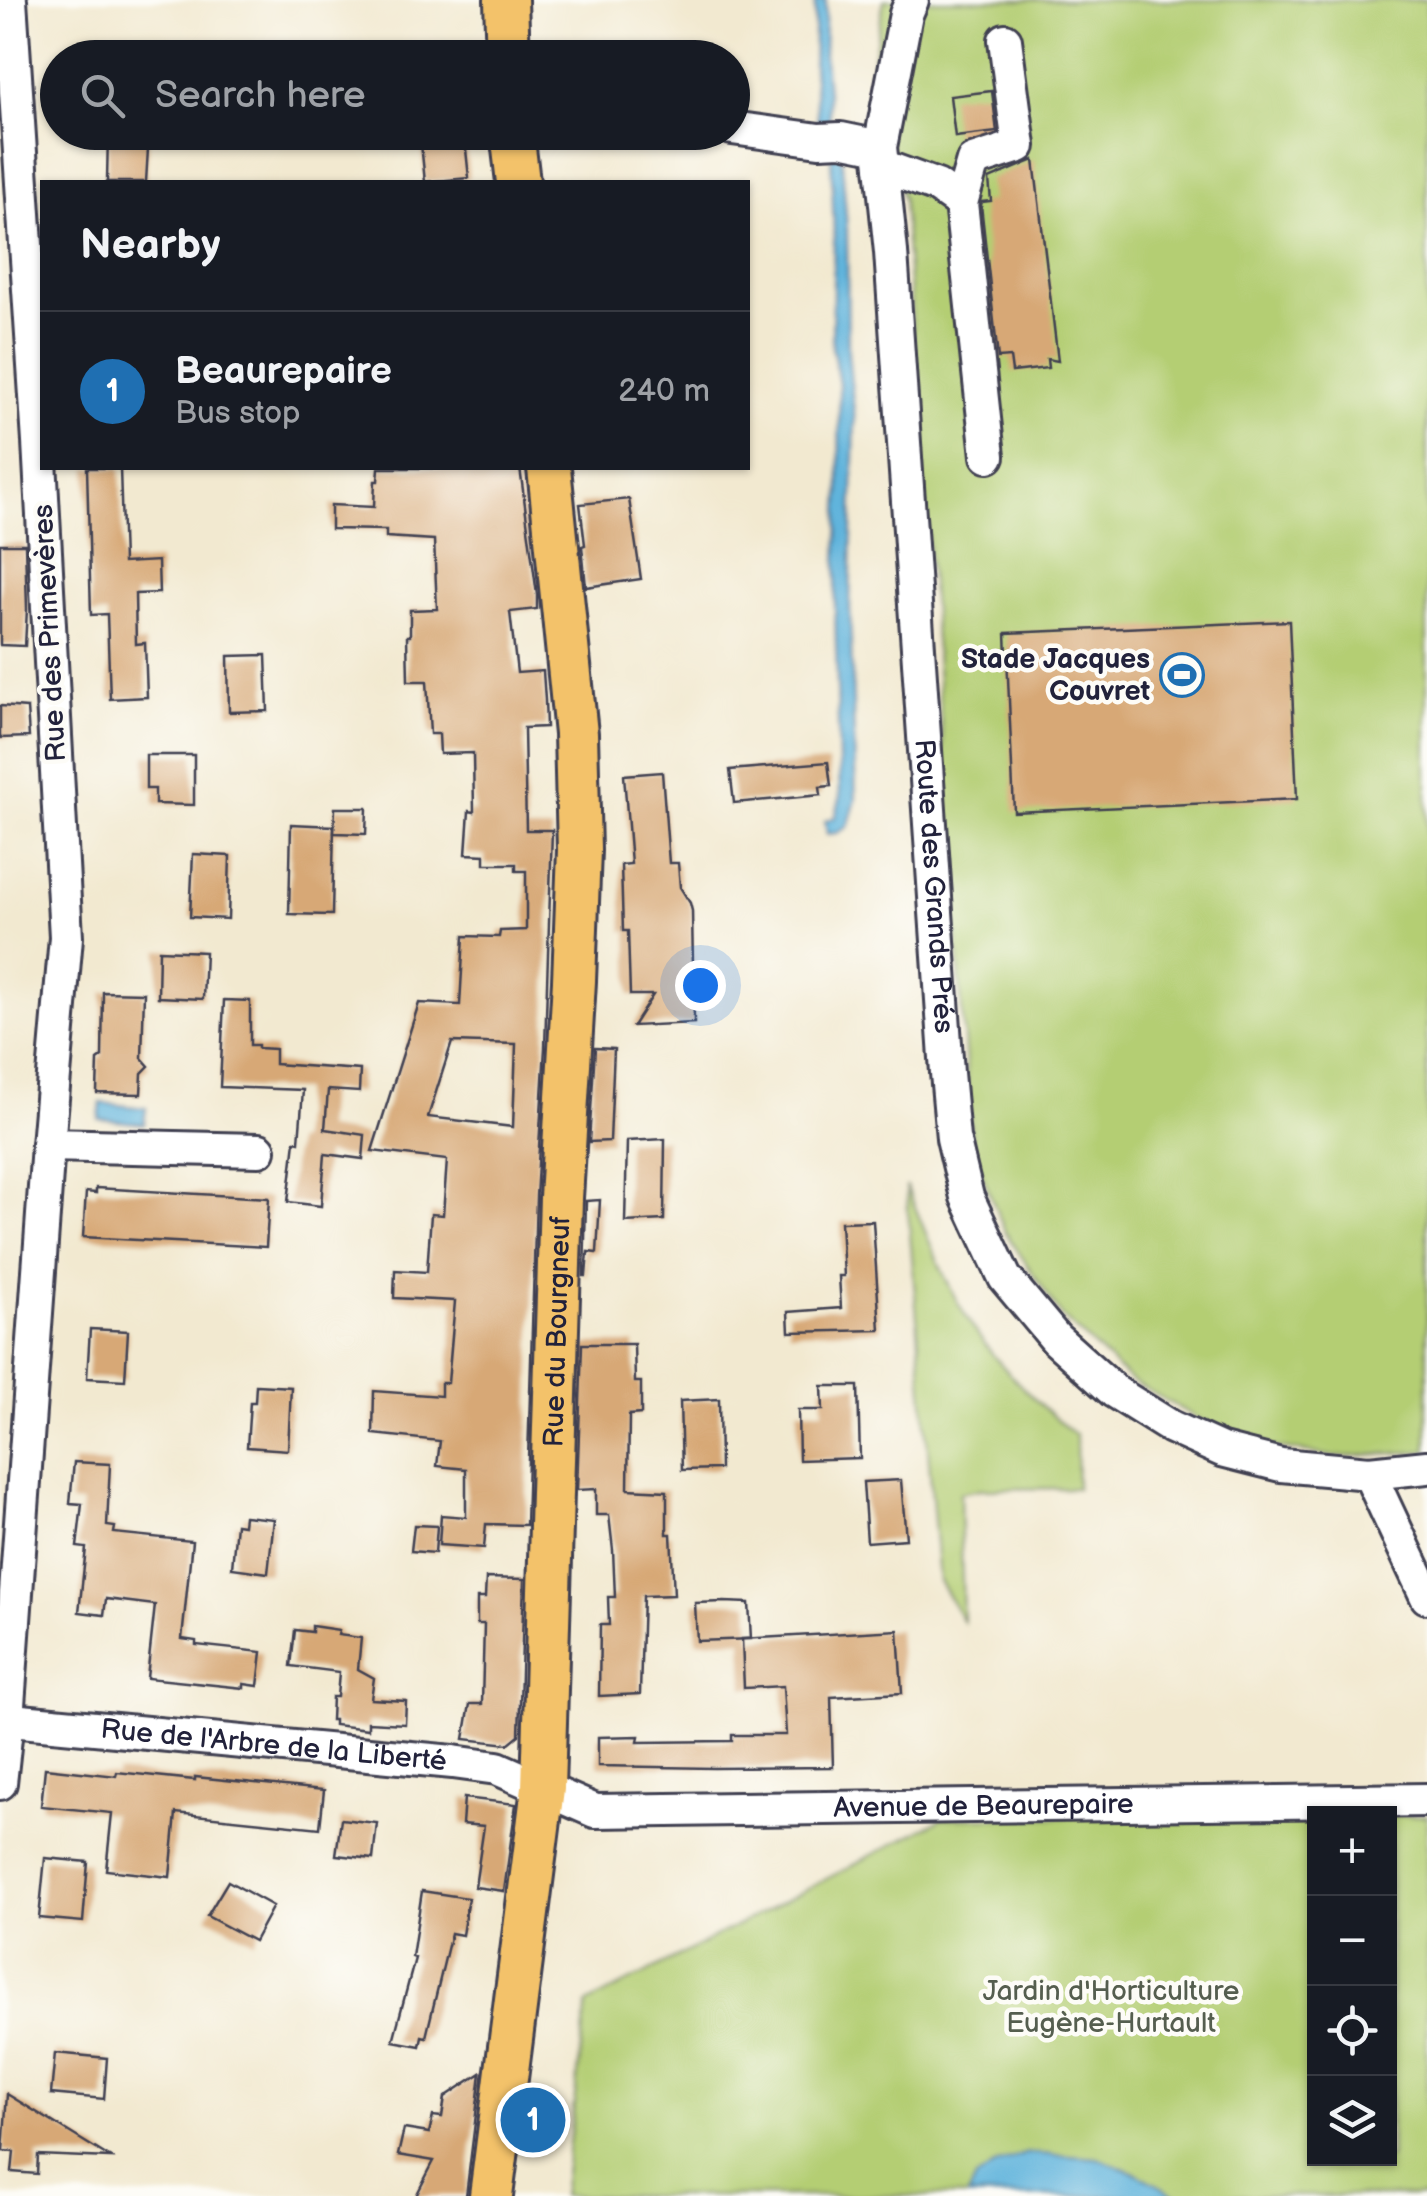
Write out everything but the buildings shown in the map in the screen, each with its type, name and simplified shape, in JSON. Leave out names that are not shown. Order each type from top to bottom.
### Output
[{"type":"main road","points":[[506,0],[507,40]]},
{"type":"main road","points":[[514,150],[518,180]]},
{"type":"main road","name":"Rue du Bourgneuf","points":[[491,2196],[543,1788],[560,1217],[579,850],[576,734],[549,470]]},
{"type":"street","name":"Rue des Primevères","points":[[10,0],[40,462]]},
{"type":"street","name":"Route des Grands Prés","points":[[912,0],[906,14],[881,157],[891,252],[947,1073],[953,1138],[967,1197],[1005,1278],[1056,1339],[1115,1392],[1171,1427],[1222,1450],[1281,1465],[1370,1473],[1427,1467]]},
{"type":"street","points":[[988,456],[961,202],[974,161],[1019,146],[1004,40]]},
{"type":"street","points":[[750,130],[830,139],[881,157],[961,202]]},
{"type":"street","name":"Rue des Primevères","points":[[0,1783],[66,936],[40,470]]},
{"type":"street","points":[[48,1146],[259,1150]]},
{"type":"street","points":[[1370,1473],[1427,1597]]},
{"type":"street","name":"Rue de l'Arbre de la Liberté","points":[[3,1719],[452,1762],[497,1768],[543,1788]]},
{"type":"street","name":"Avenue de Beaurepaire","points":[[543,1788],[595,1811],[1427,1800]]},
{"type":"green space","name":"Stade Jacques Couvret","points":[[884,0],[1427,0],[1427,1451],[1337,1457],[1272,1447],[1200,1420],[1130,1380],[1062,1317],[1005,1232],[972,1149],[903,200],[869,83]]},
{"type":"green space","points":[[906,1186],[968,1320],[1026,1391],[1076,1436],[1077,1488],[980,1489],[960,1493],[963,1621],[939,1581]]},
{"type":"green space","name":"Jardin d'Horticulture Eugène-Hurtault","points":[[1427,1815],[1427,2196],[562,2196],[587,2004],[943,1818],[1307,1816],[1307,2166],[1397,2166],[1397,1816]]},
{"type":"water","points":[[815,0],[826,0],[824,55],[830,126],[842,161],[848,352],[855,421],[850,608],[856,800],[848,827],[827,834],[825,821],[835,817],[840,799],[835,606],[839,384],[832,346],[831,151],[818,125],[813,68]]},
{"type":"water","points":[[101,1103],[146,1108],[144,1124],[99,1119]]},
{"type":"water","points":[[1027,2153],[1097,2158],[1178,2196],[968,2196],[976,2179],[998,2164]]},
{"type":"place","name":"Stade Jacques Couvret","points":[[1182,675]]},
{"type":"place","name":"Beaurepaire","points":[[533,2120]]}]
